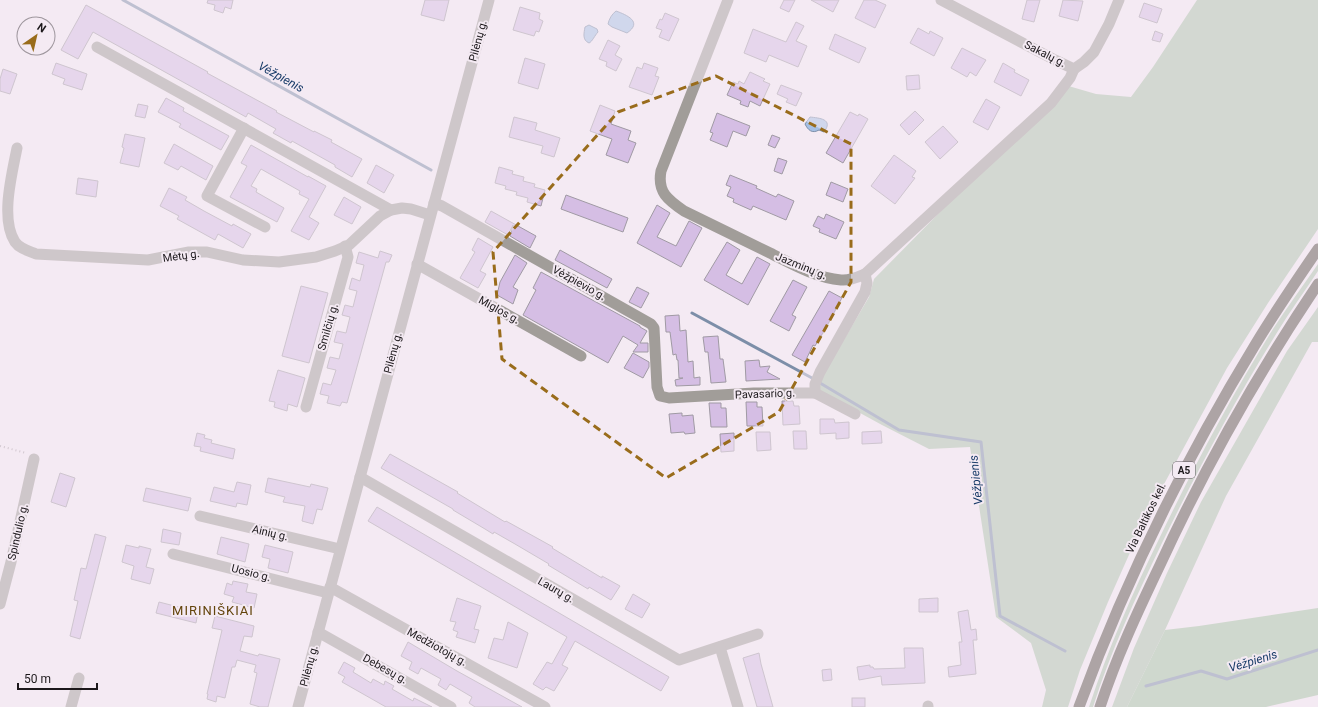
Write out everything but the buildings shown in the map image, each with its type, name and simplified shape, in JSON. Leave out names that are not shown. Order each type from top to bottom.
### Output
[{"type":"highway","name":"Via Baltikos kel.","points":[[1079,707],[1120,604],[1161,514],[1188,461],[1255,344],[1318,249]]},
{"type":"highway","name":"A5","points":[[1100,707],[1137,614],[1203,476],[1236,415],[1271,356],[1318,284]]},
{"type":"street","name":"Pilėnų g.","points":[[298,707],[489,0]]},
{"type":"street","name":"Jazminų g.","points":[[728,0],[661,171],[659,179],[661,186],[672,203],[684,211],[810,272],[826,277],[842,280],[854,279],[865,274],[1051,103],[1070,78],[1074,68]]},
{"type":"street","name":"Sakalų g.","points":[[942,0],[1055,60],[1074,68],[1094,52],[1109,24],[1119,0]]},
{"type":"street","points":[[96,47],[391,210],[402,208],[411,209],[430,215]]},
{"type":"street","points":[[244,128],[207,196],[266,227]]},
{"type":"street","name":"Mėtų g.","points":[[17,148],[7,200],[6,224],[9,233],[15,242],[23,249],[36,254],[148,260],[189,252],[207,252],[243,260],[279,262],[316,256],[345,246],[354,240],[380,216],[391,210]]},
{"type":"street","name":"Vėžpievio g.","points":[[434,203],[442,206],[651,324],[654,328],[657,387],[660,396],[670,398]]},
{"type":"street","name":"Smilčių g.","points":[[306,407],[348,257],[345,246]]},
{"type":"street","name":"Miglos g.","points":[[418,264],[581,356]]},
{"type":"street","points":[[815,393],[815,384],[820,372],[865,292],[867,283],[865,274]]},
{"type":"street","name":"Pavasario g.","points":[[670,398],[754,393],[815,393],[855,414]]},
{"type":"street","name":"Spindulio g.","points":[[0,604],[12,562],[34,459]]},
{"type":"street","name":"Laurų g.","points":[[360,477],[679,660],[758,634]]},
{"type":"street","name":"Ainių g.","points":[[200,516],[340,549]]},
{"type":"street","name":"Uosio g.","points":[[173,554],[329,590]]},
{"type":"street","name":"Medžiotojų g.","points":[[329,590],[545,707]]},
{"type":"street","name":"Debesų g.","points":[[318,632],[451,707]]},
{"type":"street","points":[[720,647],[738,707]]},
{"type":"street","points":[[71,707],[79,678]]},
{"type":"path","points":[[0,446],[28,453],[34,459]]},
{"type":"highlighted area","points":[[716,76],[851,144],[851,282],[779,412],[666,478],[502,359],[493,252],[618,112]]},
{"type":"green space","points":[[1197,0],[1318,0],[1318,229],[1268,303],[1227,368],[1144,521],[1080,670],[1068,707],[1042,707],[1046,690],[1031,643],[996,617],[970,447],[929,449],[818,390],[822,377],[869,297],[874,279],[1065,85],[1096,94],[1131,97],[1153,67]]},
{"type":"green space","points":[[1318,264],[1318,271],[1287,316],[1262,357],[1189,489],[1152,563],[1124,624],[1093,707],[1089,707],[1112,643],[1130,601],[1199,459],[1227,407],[1273,329]]},
{"type":"green space","points":[[1318,307],[1318,342],[1312,342],[1226,496],[1165,630],[1127,707],[1112,707],[1134,648],[1167,573],[1201,502],[1287,351]]},
{"type":"green space","points":[[1318,608],[1318,695],[1266,707],[1127,707],[1165,630]]},
{"type":"water","points":[[616,11],[632,19],[634,25],[627,33],[608,24],[609,20]]},
{"type":"water","points":[[589,25],[597,29],[598,32],[589,43],[585,40],[584,34],[585,27]]},
{"type":"water","points":[[810,117],[821,119],[826,122],[827,128],[824,132],[819,130],[809,130],[805,124]]},
{"type":"waterway","name":"Vėžpienis","points":[[123,0],[431,170]]},
{"type":"waterway","name":"Vėžpienis","points":[[692,313],[812,378]]},
{"type":"waterway","name":"Vėžpienis","points":[[820,383],[899,430],[981,442],[1000,616],[1065,651]]},
{"type":"waterway","name":"Vėžpienis","points":[[1146,686],[1201,671],[1227,679],[1318,650]]},
{"type":"district","name":"MIRINIŠKIAI","points":[[213,610]]}]
